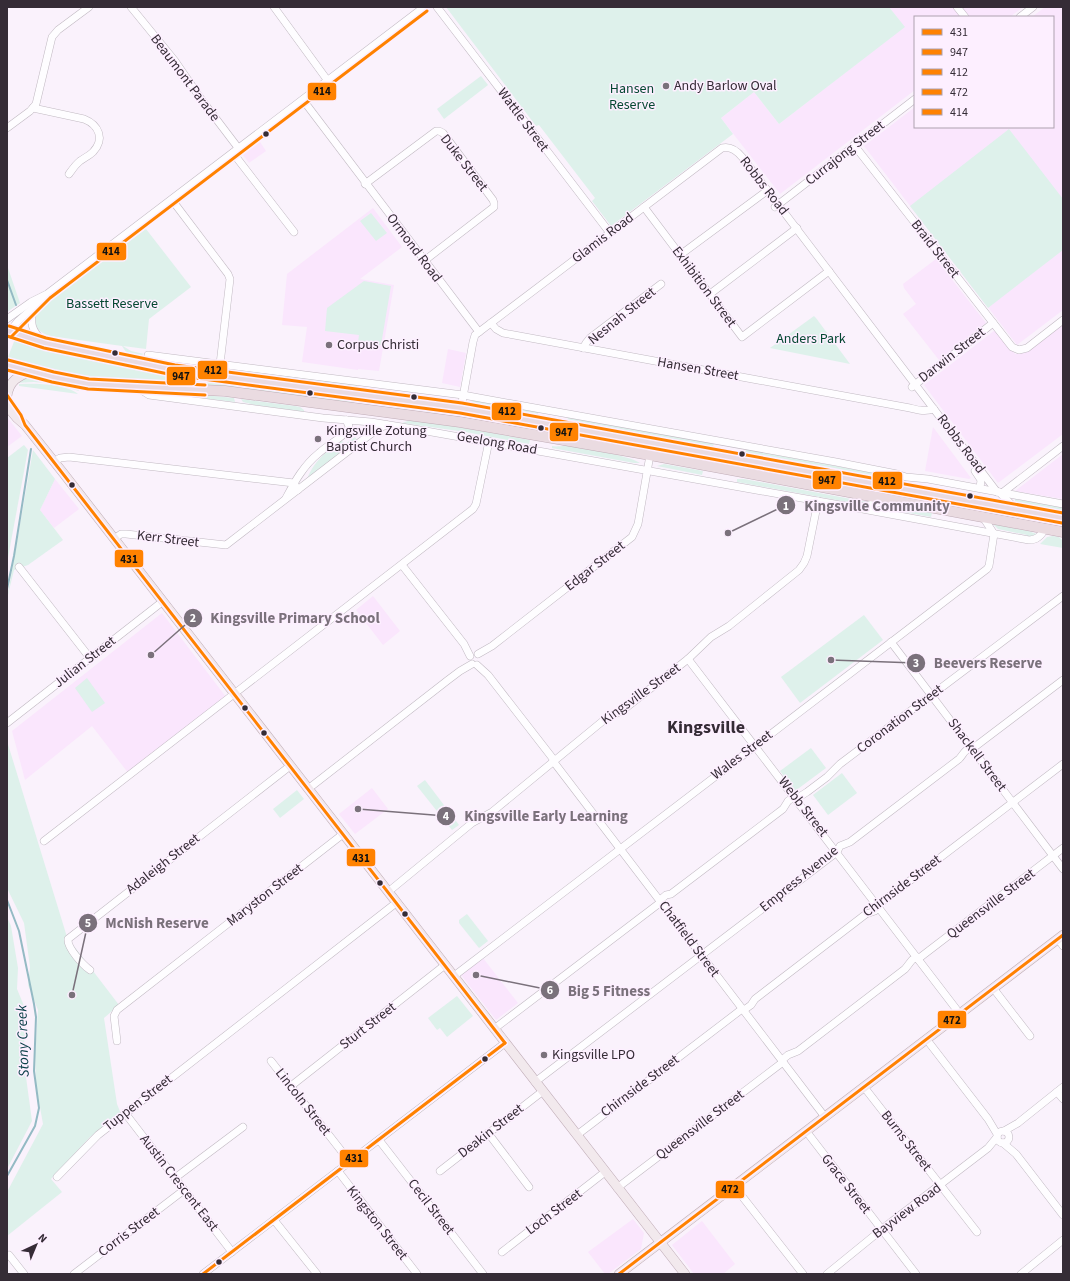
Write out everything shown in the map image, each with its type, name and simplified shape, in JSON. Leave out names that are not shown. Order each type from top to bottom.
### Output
[{"type":"highway","name":"Geelong Road","points":[[8,332],[45,343],[174,370],[461,408],[1063,518]]},
{"type":"highway","name":"Geelong Road","points":[[7,365],[31,372],[98,385],[138,388],[199,389],[239,393],[460,422],[650,455],[1054,530]]},
{"type":"highway","points":[[239,393],[245,384],[254,381]]},
{"type":"highway","points":[[460,422],[461,408]]},
{"type":"highway","points":[[650,455],[652,442]]},
{"type":"highway","points":[[900,487],[911,504]]},
{"type":"highway","points":[[1037,513],[1043,522],[1054,530]]},
{"type":"main road","points":[[31,372],[19,376],[13,380],[7,395],[26,425],[685,1274]]},
{"type":"main road","points":[[7,406],[17,418],[26,425]]},
{"type":"main road","points":[[619,1274],[927,1040],[993,988],[1061,940]]},
{"type":"street","points":[[7,128],[33,108],[37,101],[49,42],[52,37],[58,30],[89,7]]},
{"type":"street","name":"Beaumont Parade","points":[[131,7],[170,56],[294,232]]},
{"type":"street","points":[[274,7],[328,81]]},
{"type":"street","name":"Wattle Street","points":[[437,7],[610,233]]},
{"type":"street","points":[[957,7],[964,16]]},
{"type":"street","points":[[1021,16],[1033,7]]},
{"type":"street","points":[[8,332],[47,294],[328,81],[419,9]]},
{"type":"street","name":"Ormond Road","points":[[303,100],[365,184],[479,332]]},
{"type":"street","name":"Currajong Street","points":[[776,206],[914,100]]},
{"type":"street","points":[[33,108],[84,119],[91,121],[96,125],[99,142],[93,151],[80,161],[69,174]]},
{"type":"street","name":"Duke Street","points":[[365,184],[434,131],[443,133],[493,200],[494,205],[492,210],[424,261]]},
{"type":"street","name":"Braid Street","points":[[854,146],[1012,347],[1019,350],[1027,348],[1063,320]]},
{"type":"street","name":"Glamis Road","points":[[479,332],[722,148],[728,148]]},
{"type":"street","name":"Robbs Road","points":[[728,148],[739,153],[776,206],[926,403],[999,492]]},
{"type":"street","name":"Robbs Road","points":[[728,148],[776,206]]},
{"type":"street","points":[[680,255],[764,193]]},
{"type":"street","points":[[172,200],[228,274],[230,279],[220,364]]},
{"type":"street","name":"Exhibition Street","points":[[644,207],[742,337],[828,273]]},
{"type":"street","points":[[710,294],[795,230]]},
{"type":"street","name":"Nesnah Street","points":[[583,348],[590,338],[661,284]]},
{"type":"street","points":[[7,319],[31,302],[47,294]]},
{"type":"street","points":[[34,308],[31,319],[32,327],[36,334],[45,343]]},
{"type":"street","name":"Hansen Street","points":[[491,323],[496,329],[503,333],[920,411],[932,410]]},
{"type":"street","name":"Darwin Street","points":[[913,386],[993,323]]},
{"type":"street","points":[[461,408],[473,342],[475,335],[479,332]]},
{"type":"street","points":[[148,355],[463,395],[906,477],[980,488],[1063,504]]},
{"type":"street","name":"Geelong Road","points":[[138,388],[149,395],[387,425],[488,441],[1032,540],[1054,530]]},
{"type":"street","points":[[239,393],[239,403],[246,408]]},
{"type":"street","name":"Hansen Street","points":[[910,408],[926,403]]},
{"type":"street","name":"Robbs Road","points":[[932,410],[980,478],[980,488]]},
{"type":"street","points":[[286,500],[300,472],[316,455],[348,430],[349,425],[346,420]]},
{"type":"street","points":[[286,500],[371,434],[387,425]]},
{"type":"street","points":[[44,841],[402,565],[475,506],[488,441]]},
{"type":"street","points":[[999,492],[1063,446]]},
{"type":"street","name":"Edgar Street","points":[[308,789],[632,537],[638,524],[650,455]]},
{"type":"street","points":[[54,462],[62,458],[69,457],[294,483]]},
{"type":"street","points":[[900,487],[905,482],[914,478]]},
{"type":"street","points":[[294,483],[298,490]]},
{"type":"street","points":[[999,492],[1016,509]]},
{"type":"street","name":"Kerr Street","points":[[114,539],[121,534],[126,534],[224,546],[229,544],[286,500]]},
{"type":"street","name":"Geelong Road","points":[[857,508],[891,500]]},
{"type":"street","name":"Kingsville Street","points":[[388,892],[472,823],[492,812],[604,720],[622,711],[688,659],[711,637],[730,626],[801,567],[807,556],[818,501]]},
{"type":"street","points":[[983,517],[994,534]]},
{"type":"street","points":[[1054,530],[1063,538]]},
{"type":"street","name":"Wales Street","points":[[454,976],[987,569],[994,534]]},
{"type":"street","name":"Chatfield Street","points":[[402,565],[554,761],[825,1117]]},
{"type":"street","points":[[19,567],[90,658]]},
{"type":"street","name":"Coronation Street","points":[[494,1029],[666,895],[670,894],[783,809],[788,801],[812,789],[840,764],[1063,596]]},
{"type":"street","name":"Julian Street","points":[[7,723],[162,602]]},
{"type":"street","name":"Shackell Street","points":[[891,642],[1063,869]]},
{"type":"street","name":"Webb Street","points":[[688,659],[878,905],[960,1014]]},
{"type":"street","name":"Empress Avenue","points":[[535,1082],[837,852],[841,846],[850,842],[959,759],[965,751],[972,749],[1063,680]]},
{"type":"street","name":"Chirnside Street","points":[[577,1135],[750,1006],[755,999],[866,914],[874,912],[878,905],[1063,764]]},
{"type":"street","name":"Adaleigh Street","points":[[90,970],[85,967],[71,949],[68,939],[290,766]]},
{"type":"street","name":"Maryston Street","points":[[117,1041],[114,1016],[117,1010],[343,834]]},
{"type":"street","name":"Queensville Street","points":[[617,1188],[788,1055],[798,1051],[905,969],[911,961],[1063,848]]},
{"type":"street","name":"Tuppen Street","points":[[57,1177],[93,1139],[125,1113],[396,903]]},
{"type":"street","name":"Sturt Street","points":[[290,1086],[445,965]]},
{"type":"street","points":[[993,988],[1030,1036]]},
{"type":"street","points":[[927,1040],[1063,1215]]},
{"type":"street","points":[[207,1273],[232,1252],[505,1043]]},
{"type":"street","name":"Lincoln Street","points":[[271,1061],[350,1162]]},
{"type":"street","name":"Burns Street","points":[[864,1087],[977,1232]]},
{"type":"street","points":[[1060,1089],[1063,1099]]},
{"type":"street","name":"Bayview Road","points":[[827,1274],[1016,1127],[1018,1123],[1060,1089]]},
{"type":"street","name":"Deakin Street","points":[[440,1171],[543,1091]]},
{"type":"street","name":"Austin Crescent East","points":[[125,1113],[232,1252]]},
{"type":"street","points":[[175,1178],[243,1127]]},
{"type":"street","name":"Grace Street","points":[[806,1132],[916,1274]]},
{"type":"street","points":[[488,1133],[529,1187]]},
{"type":"street","name":"Cecil Street","points":[[379,1140],[483,1274]]},
{"type":"street","name":"Kingston Street","points":[[338,1171],[417,1274]]},
{"type":"street","name":"Loch Street","points":[[502,1252],[606,1172]]},
{"type":"street","points":[[734,1186],[803,1274]]},
{"type":"street","name":"Corris Street","points":[[74,1274],[184,1190]]},
{"type":"street","points":[[274,1220],[317,1274]]},
{"type":"street","points":[[1021,1274],[1062,1241]]},
{"type":"street","points":[[9,1255],[24,1274]]},
{"type":"shaded area","points":[[889,7],[1023,7],[1011,16],[914,16],[914,91],[780,194],[721,118],[754,92],[779,124],[904,27]]},
{"type":"shaded area","points":[[1045,7],[1063,7],[1063,310],[1017,345],[864,146],[914,108],[914,128],[1054,128],[1054,16],[1033,16]]},
{"type":"shaded area","points":[[260,142],[266,151],[249,163],[243,155]]},
{"type":"shaded area","points":[[373,208],[402,247],[360,279],[394,285],[379,371],[358,370],[302,362],[307,327],[282,325],[287,274]]},
{"type":"shaded area","points":[[936,259],[986,323],[939,360],[903,314],[916,304],[904,288],[903,284]]},
{"type":"shaded area","points":[[1063,324],[1063,434],[998,483],[924,385],[995,330],[1015,354],[1025,353]]},
{"type":"shaded area","points":[[448,349],[466,353],[460,387],[442,383]]},
{"type":"shaded area","points":[[7,417],[22,436],[7,447]]},
{"type":"shaded area","points":[[933,427],[971,478],[969,479],[925,471]]},
{"type":"shaded area","points":[[1063,454],[1063,499],[1015,491]]},
{"type":"shaded area","points":[[55,479],[79,509],[54,528],[40,510]]},
{"type":"shaded area","points":[[373,596],[400,631],[383,645],[356,610]]},
{"type":"shaded area","points":[[162,613],[226,697],[129,774],[92,726],[25,780],[12,731]]},
{"type":"shaded area","points":[[372,788],[388,809],[355,834],[339,814]]},
{"type":"shaded area","points":[[483,958],[518,1003],[496,1020],[461,975]]},
{"type":"shaded area","points":[[633,1219],[644,1233],[641,1249],[608,1274],[605,1274],[588,1252]]},
{"type":"shaded area","points":[[702,1221],[735,1264],[723,1274],[694,1274],[672,1245]]},
{"type":"green space","name":"Hansen Reserve","points":[[446,7],[889,7],[905,27],[779,124],[754,92],[721,118],[733,134],[611,226],[592,201],[595,198],[539,125],[536,126]]},
{"type":"green space","points":[[481,76],[488,85],[444,119],[437,109]]},
{"type":"green space","points":[[1009,129],[1063,199],[1063,250],[988,308],[910,206]]},
{"type":"green space","points":[[371,213],[387,233],[376,241],[360,221]]},
{"type":"green space","name":"Bassett Reserve","points":[[146,229],[191,287],[149,319],[146,349],[123,346],[131,351],[144,354],[136,357],[128,355],[122,346],[50,336],[37,328],[34,320],[37,311],[41,307]]},
{"type":"green space","points":[[7,265],[20,303],[7,312]]},
{"type":"green space","points":[[364,281],[391,286],[381,345],[358,342],[359,335],[325,331],[327,308]]},
{"type":"green space","name":"Anders Park","points":[[814,316],[816,318],[850,364],[770,348]]},
{"type":"green space","points":[[15,339],[61,352],[157,372],[238,384],[236,388],[191,384],[139,382],[99,379],[60,372],[8,360]]},
{"type":"green space","points":[[146,359],[357,385],[357,388],[224,373]]},
{"type":"green space","points":[[26,377],[78,387],[79,391],[55,384],[34,382],[16,383]]},
{"type":"green space","points":[[19,384],[59,386],[78,394],[19,386]]},
{"type":"green space","points":[[250,387],[356,400],[353,403],[246,389]]},
{"type":"green space","points":[[184,393],[234,398],[235,402],[185,396],[183,395]]},
{"type":"green space","points":[[241,399],[300,407],[304,410],[304,412],[255,405],[243,402]]},
{"type":"green space","points":[[475,400],[538,412],[538,415],[483,406],[471,401]]},
{"type":"green space","points":[[393,403],[451,412],[436,413],[393,407]]},
{"type":"green space","points":[[568,417],[714,443],[713,447],[707,447],[567,421]]},
{"type":"green space","points":[[408,421],[464,428],[530,440],[529,444],[466,432],[402,423]]},
{"type":"green space","points":[[526,424],[586,435],[599,439],[598,441],[542,431],[525,427]]},
{"type":"green space","points":[[355,437],[357,440],[307,479],[313,467],[331,448],[341,440],[345,444]]},
{"type":"green space","points":[[24,445],[28,450],[7,563],[7,458]]},
{"type":"green space","points":[[552,446],[571,446],[592,450],[626,457],[640,463],[552,448]]},
{"type":"green space","points":[[746,449],[901,479],[883,479],[745,454]]},
{"type":"green space","points":[[33,450],[55,479],[40,510],[63,540],[28,565],[14,570],[7,599]]},
{"type":"green space","points":[[673,451],[901,494],[899,496],[660,452]]},
{"type":"green space","points":[[664,464],[703,471],[702,475],[657,466]]},
{"type":"green space","points":[[737,479],[744,479],[867,502],[853,503],[737,482]]},
{"type":"green space","points":[[1015,499],[1063,507],[1063,512],[1025,505],[1015,501]]},
{"type":"green space","points":[[885,505],[932,513],[931,517],[875,507]]},
{"type":"green space","points":[[993,524],[1037,534],[1027,537],[1027,535],[998,529]]},
{"type":"green space","points":[[1047,537],[1059,537],[1062,540],[1063,548],[1040,544]]},
{"type":"green space","points":[[864,615],[883,640],[800,703],[781,677]]},
{"type":"green space","points":[[87,678],[105,703],[92,712],[75,688]]},
{"type":"green space","points":[[7,741],[67,937],[119,1005],[104,1018],[117,1104],[121,1114],[90,1137],[51,1179],[62,1192],[7,1236],[7,1192],[43,1124],[36,1085],[35,1055],[38,1010],[28,985],[30,967],[24,923],[7,888]]},
{"type":"green space","points":[[811,748],[826,768],[795,791],[780,771]]},
{"type":"green space","points":[[842,773],[857,793],[828,815],[813,795]]},
{"type":"green space","points":[[425,780],[459,825],[452,830],[417,786]]},
{"type":"green space","points":[[297,790],[304,799],[280,818],[273,809]]},
{"type":"green space","points":[[467,914],[488,941],[479,948],[459,923],[459,920]]},
{"type":"green space","points":[[7,917],[11,926],[18,968],[17,989],[27,1013],[23,1055],[32,1121],[7,1169]]},
{"type":"green space","points":[[457,996],[473,1016],[447,1037],[440,1028],[437,1030],[428,1018]]},
{"type":"waterway","name":"Stony Creek","points":[[7,280],[16,305]]},
{"type":"waterway","name":"Stony Creek","points":[[7,589],[14,556],[31,449]]},
{"type":"waterway","name":"Stony Creek","points":[[7,900],[19,931],[34,1004],[36,1017],[34,1071],[39,1108],[35,1126],[7,1176]]},
{"type":"transit line","name":"414","points":[[11,337],[50,298],[427,11]]},
{"type":"transit line","name":"412","points":[[9,326],[46,338],[175,365],[462,403],[1063,513]]},
{"type":"transit line","name":"947","points":[[7,336],[44,348],[173,375],[460,413],[1062,523]]},
{"type":"transit line","name":"412","points":[[8,360],[89,379],[205,385]]},
{"type":"transit line","name":"947","points":[[7,370],[52,382],[88,389],[205,395]]},
{"type":"transit line","name":"431","points":[[7,395],[21,415],[25,425],[505,1043]]},
{"type":"transit line","name":"472","points":[[619,1274],[1063,935]]},
{"type":"transit line","name":"431","points":[[203,1274],[505,1043]]},
{"type":"place","name":"Andy Barlow Oval","points":[[666,86]]},
{"type":"place","name":"Corpus Christi","points":[[329,345]]},
{"type":"place","name":"Kingsville Zotung Baptist Church","points":[[318,439]]},
{"type":"place","name":"Kingsville Community","points":[[728,533]]},
{"type":"place","name":"Kingsville Primary School","points":[[151,655]]},
{"type":"place","name":"Beevers Reserve","points":[[831,660]]},
{"type":"place","name":"Kingsville Early Learning","points":[[358,809]]},
{"type":"place","name":"Big 5 Fitness","points":[[476,975]]},
{"type":"place","name":"McNish Reserve","points":[[72,995]]},
{"type":"place","name":"Kingsville LPO","points":[[544,1055]]},
{"type":"district","name":"Kingsville","points":[[706,727]]}]
